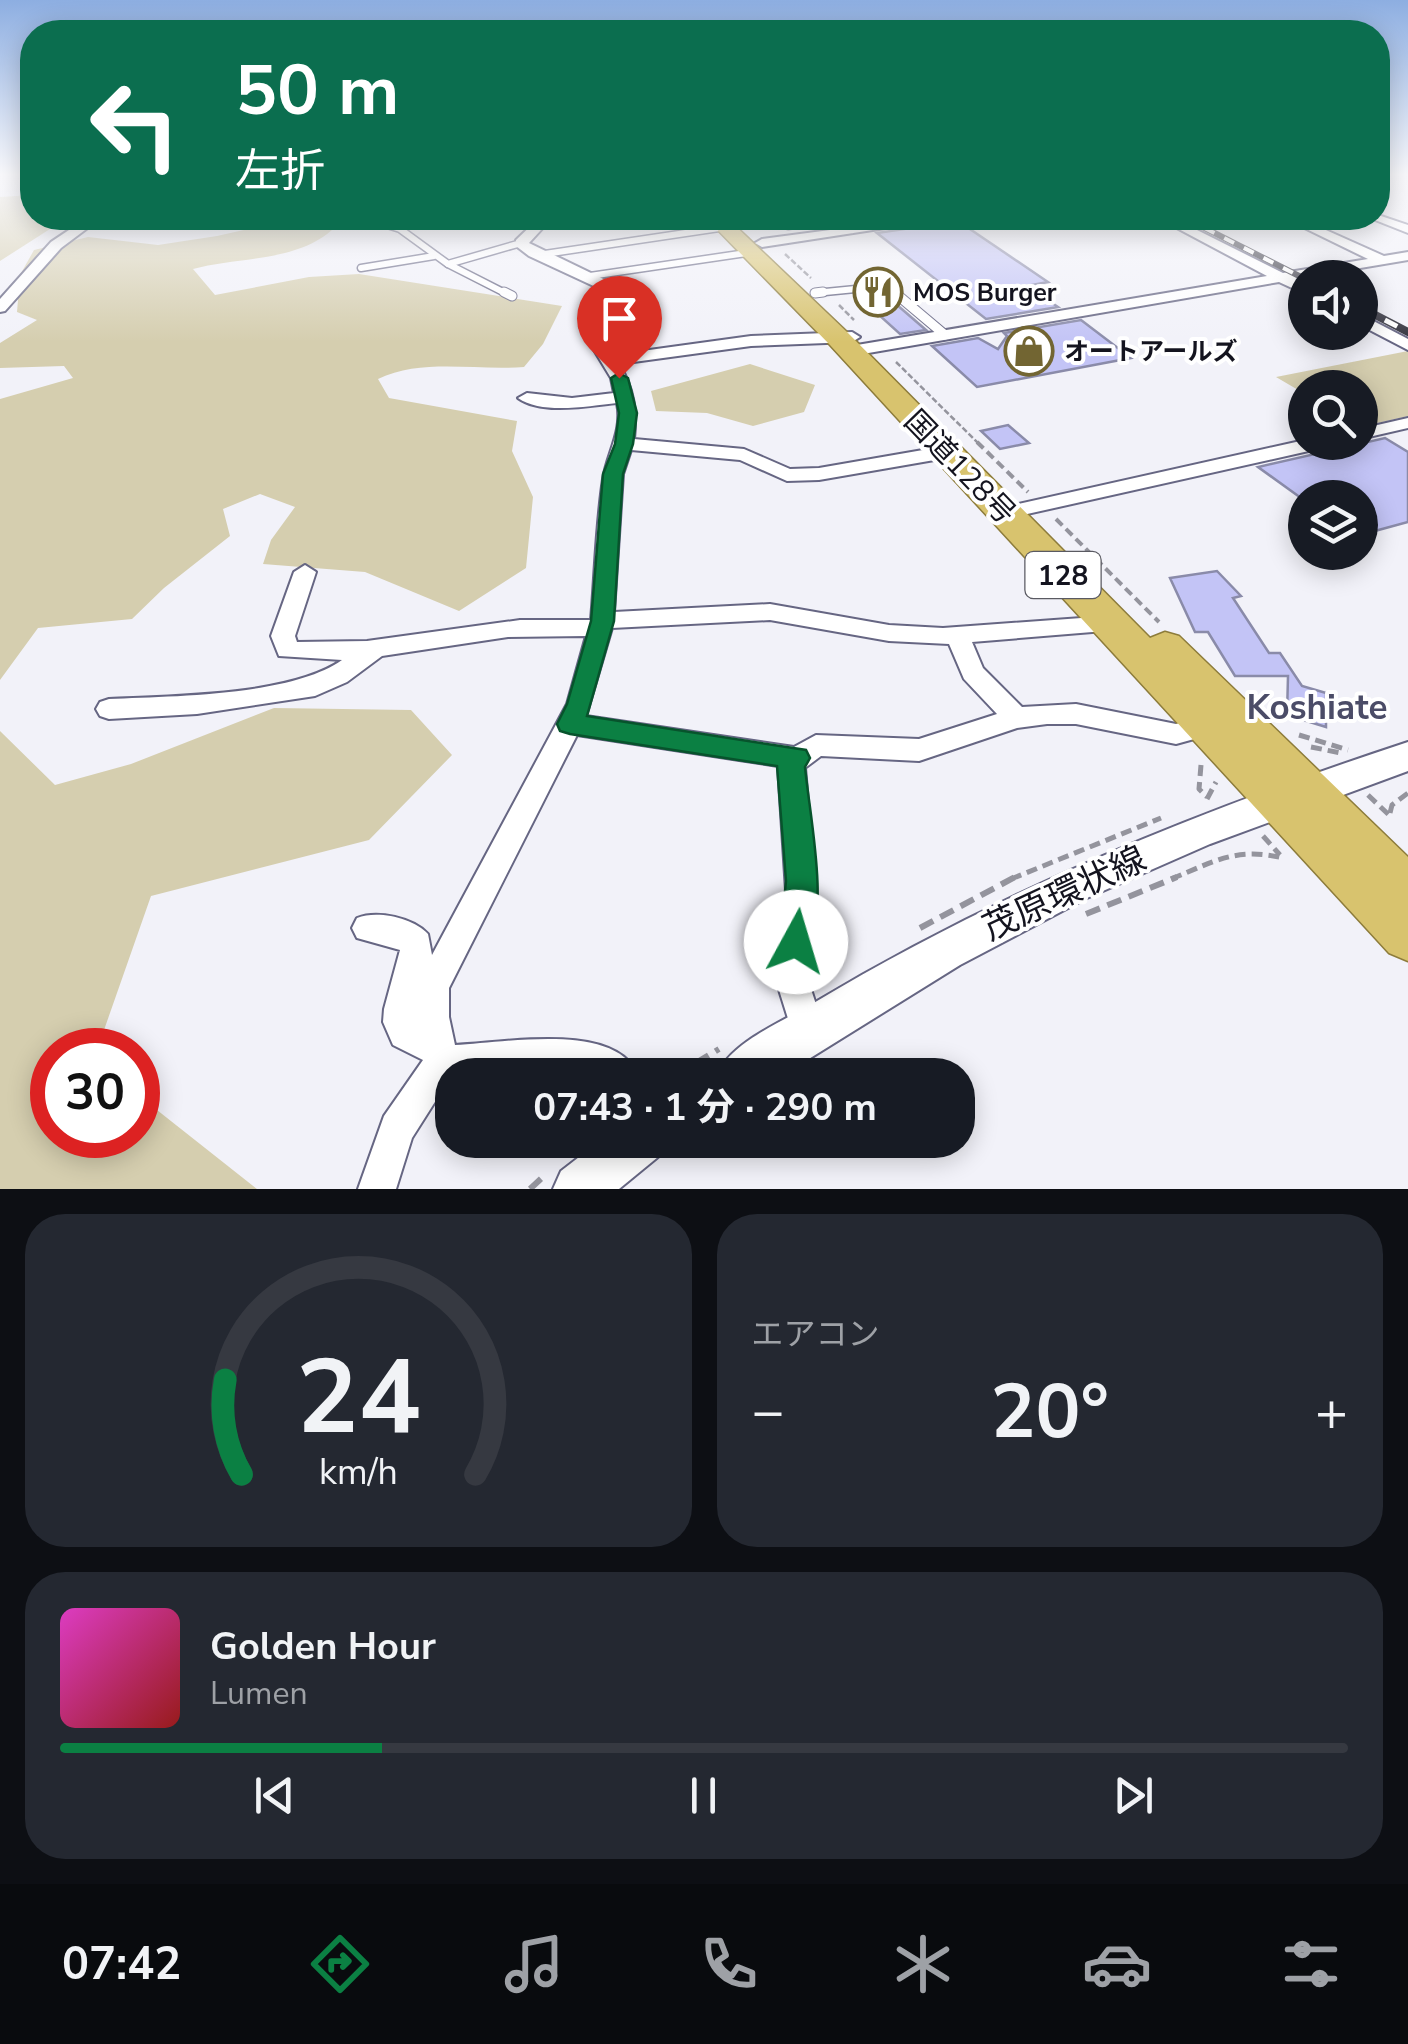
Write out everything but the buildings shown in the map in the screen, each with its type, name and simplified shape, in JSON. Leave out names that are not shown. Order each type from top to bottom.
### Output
[{"type":"highway","name":"国道128号","points":[[749,231],[1026,509],[1294,796],[1408,936]]},
{"type":"highway","name":"国道128号","points":[[750,231],[820,293],[946,452],[1026,509],[1109,624],[1207,726],[1408,890]]},
{"type":"main road","name":"茂原環状線","points":[[767,1058],[1012,914],[1128,861],[1408,756]]},
{"type":"main road","points":[[579,1189],[618,1158]]},
{"type":"street","points":[[0,308],[56,245],[76,231]]},
{"type":"street","points":[[377,1189],[397,1129],[440,1054],[432,1017],[433,986],[580,704],[602,625],[613,474],[624,444],[628,413],[619,378],[588,327],[626,311],[619,292],[521,244],[533,231]]},
{"type":"street","points":[[1190,231],[1288,282]]},
{"type":"street","points":[[1320,231],[1382,260]]},
{"type":"street","points":[[607,361],[751,341],[859,344],[945,335],[1408,256]]},
{"type":"street","points":[[1378,329],[1408,345]]},
{"type":"street","points":[[527,398],[572,402],[624,397]]},
{"type":"street","points":[[1378,430],[1408,423]]},
{"type":"street","points":[[624,444],[744,455],[787,475],[819,474],[946,452]]},
{"type":"street","points":[[1026,509],[1288,450]]},
{"type":"street","points":[[304,572],[283,636],[287,650],[302,652],[508,629],[770,612],[889,632],[957,636],[1109,624]]},
{"type":"street","points":[[957,636],[973,673],[1016,718]]},
{"type":"street","points":[[109,709],[197,704],[315,687],[338,676],[379,646]]},
{"type":"street","points":[[808,1032],[791,978],[802,906],[791,764],[797,758],[816,744],[919,750],[1016,718],[1076,714],[1176,734],[1207,726]]},
{"type":"street","points":[[570,724],[797,758]]},
{"type":"street","points":[[368,928],[410,936],[417,945],[417,962],[398,1020],[402,1033],[415,1043],[440,1054],[594,1058]]},
{"type":"lane","points":[[403,231],[434,256],[512,296]]},
{"type":"lane","points":[[538,255],[745,231]]},
{"type":"lane","points":[[590,276],[747,231]]},
{"type":"lane","points":[[448,264],[521,244]]},
{"type":"lane","points":[[362,268],[434,256]]},
{"type":"lane","points":[[820,293],[886,286],[945,335]]},
{"type":"path","points":[[750,231],[820,293],[859,344],[1026,509],[1169,632]]},
{"type":"path","points":[[1286,731],[1340,748]]},
{"type":"path","points":[[1199,789],[1208,799]]},
{"type":"path","points":[[1078,917],[1232,856],[1253,852],[1296,863]]},
{"type":"shaded area","points":[[0,231],[46,231],[0,261]]},
{"type":"shaded area","points":[[237,231],[329,231],[289,252],[193,269],[215,295],[309,277],[359,274],[562,306],[543,344],[524,367],[431,367],[378,379],[389,398],[517,421],[512,451],[533,497],[526,568],[459,611],[365,572],[263,564],[271,540],[295,507],[260,494],[223,509],[230,536],[132,619],[38,628],[0,680],[0,399],[73,378],[64,366],[0,368],[0,343],[37,320],[17,312],[20,275],[34,250],[88,237],[158,245]]},
{"type":"shaded area","points":[[1408,351],[1408,416],[1378,423],[1378,370],[1312,370]]},
{"type":"shaded area","points":[[750,364],[815,385],[804,412],[753,426],[707,413],[656,411],[651,391]]},
{"type":"shaded area","points":[[274,708],[411,710],[452,755],[369,840],[151,896],[105,1028],[30,1028],[30,1158],[160,1158],[160,1112],[257,1189],[0,1189],[0,731],[55,785],[131,764]]},
{"type":"railway","points":[[1212,231],[1288,270]]},
{"type":"railway","points":[[1378,316],[1408,332]]},
{"type":"place","name":"MOS Burger","points":[[878,292]]},
{"type":"place","name":"オートアールズ","points":[[1029,351]]},
{"type":"district","name":"Koshiate","points":[[1317,707]]},
{"type":"route","points":[[619,378],[628,413],[624,444],[613,474],[602,621],[580,704],[570,724],[797,758],[791,764],[802,906],[796,942]]}]
